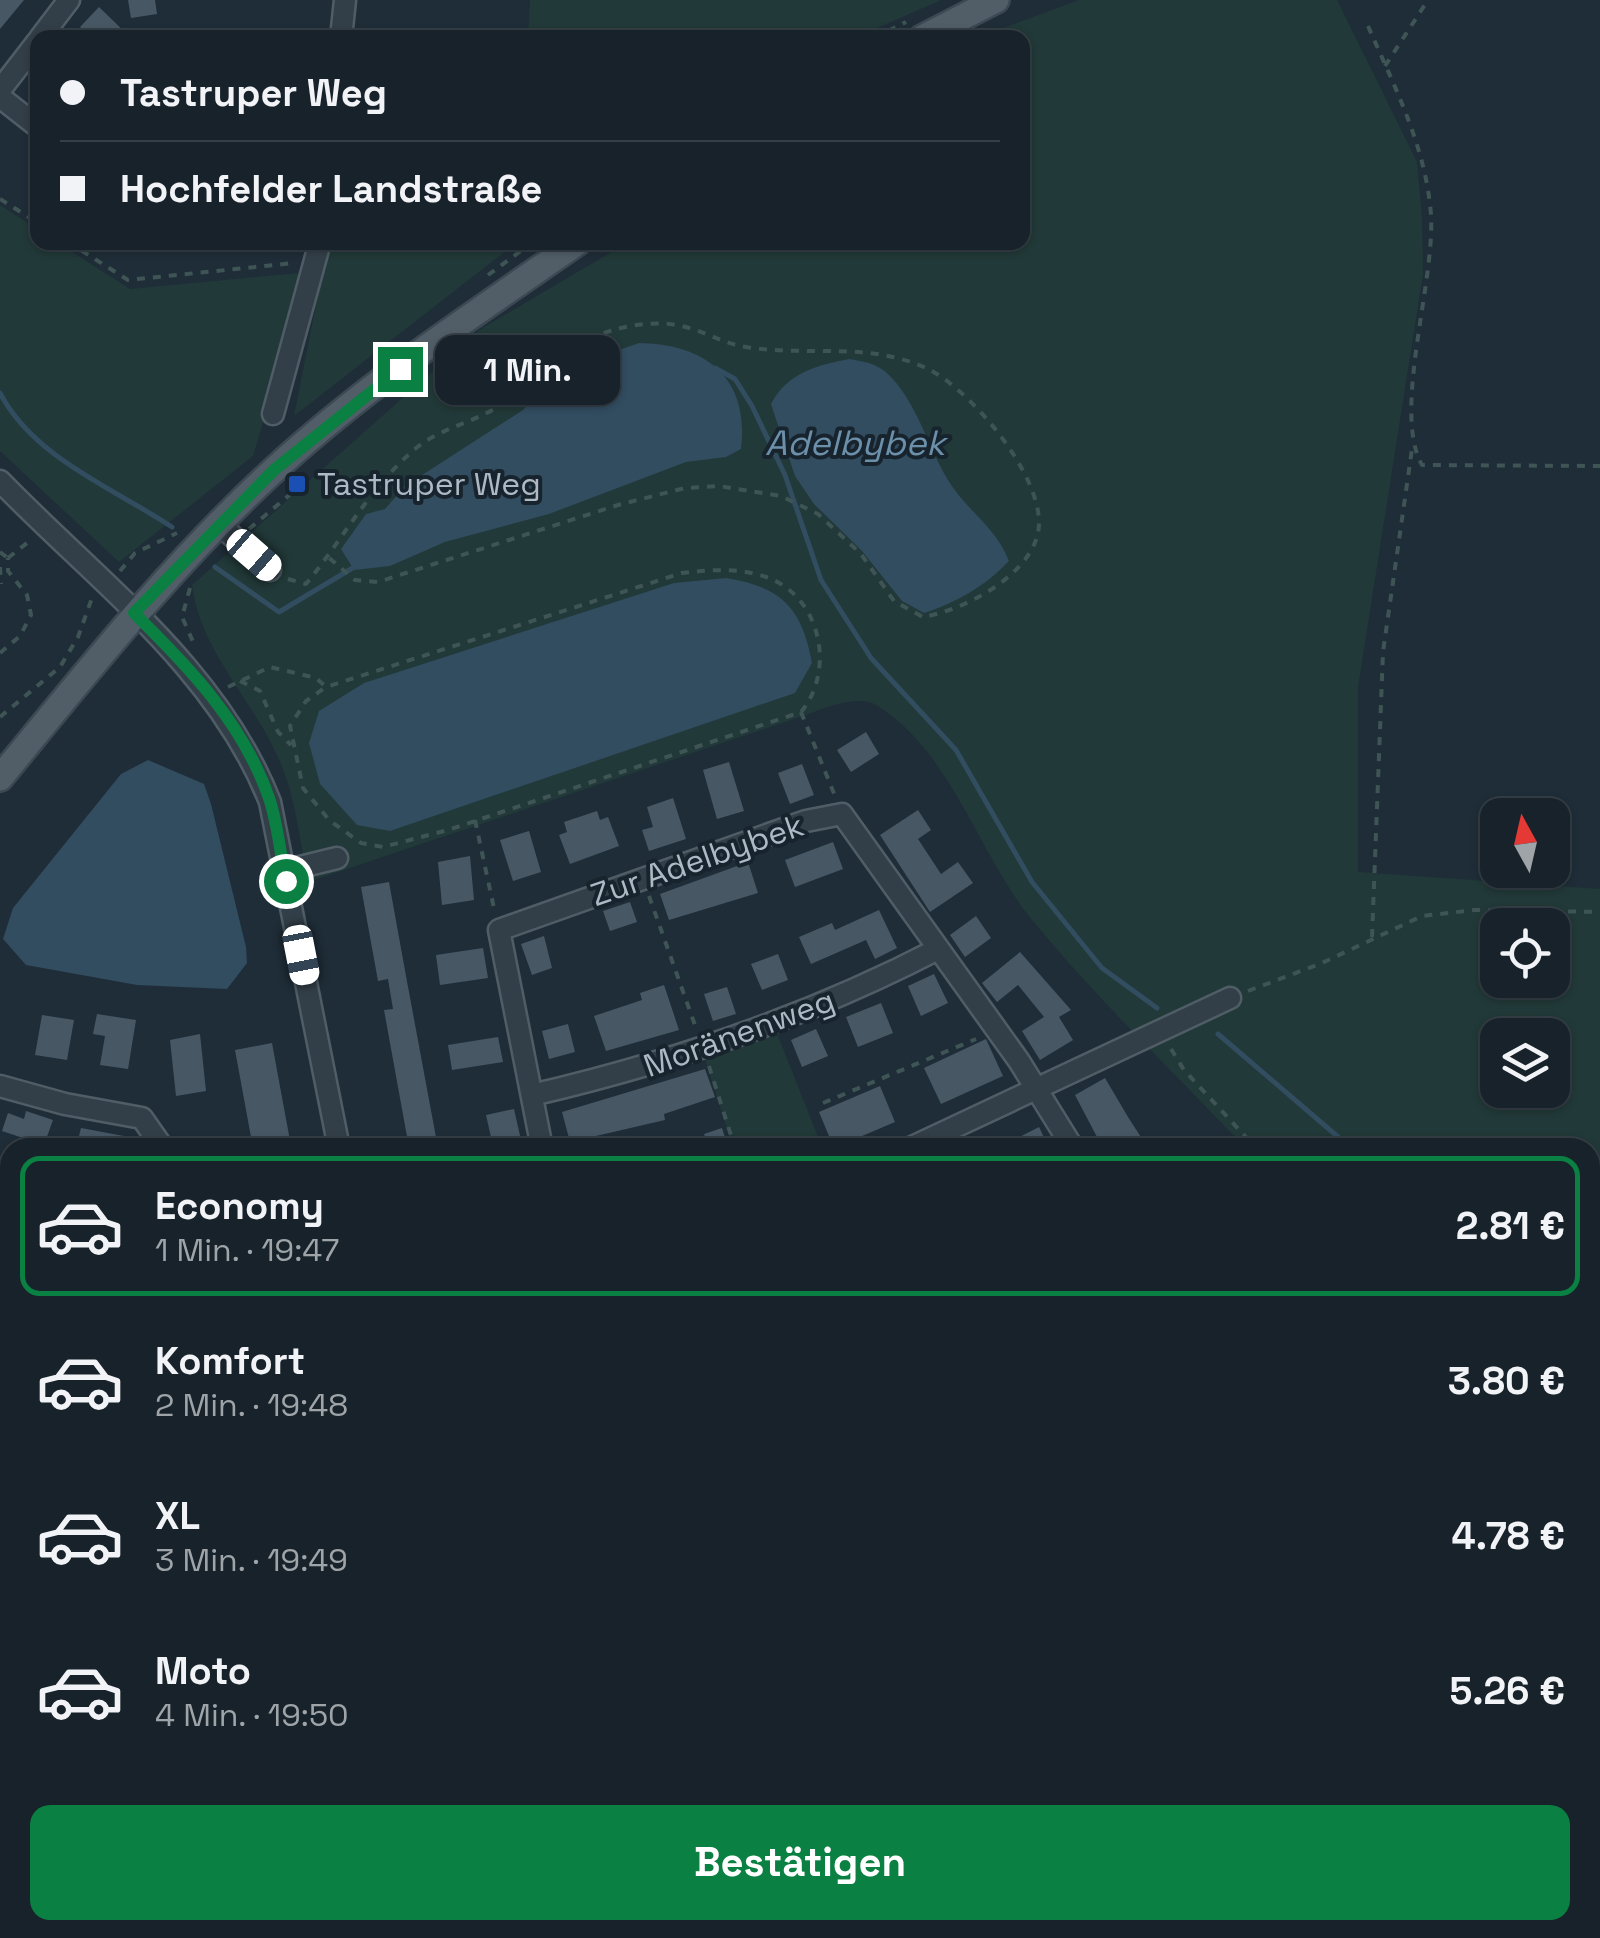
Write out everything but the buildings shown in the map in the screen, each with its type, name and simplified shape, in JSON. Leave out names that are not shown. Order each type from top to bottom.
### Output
[{"type":"main road","points":[[938,30],[996,0]]},
{"type":"main road","points":[[0,778],[134,613],[228,532],[340,414],[567,250]]},
{"type":"street","points":[[46,30],[68,0]]},
{"type":"street","points":[[342,30],[345,0]]},
{"type":"street","points":[[30,52],[0,94],[30,120]]},
{"type":"street","points":[[273,414],[320,252]]},
{"type":"street","points":[[0,481],[193,674],[230,719],[254,760],[270,802],[337,1138]]},
{"type":"street","points":[[228,532],[270,570]]},
{"type":"street","name":"Zur Adelbybek","points":[[499,930],[806,820],[842,814],[1018,1061],[1066,1138]]},
{"type":"street","points":[[284,871],[336,858]]},
{"type":"street","points":[[499,930],[540,1138]]},
{"type":"street","name":"Moränenweg","points":[[532,1095],[632,1072],[704,1049],[880,979],[938,949]]},
{"type":"street","points":[[932,1138],[1230,998]]},
{"type":"street","points":[[0,1086],[65,1104],[142,1118],[155,1138]]},
{"type":"path","points":[[1386,66],[1428,0]]},
{"type":"path","points":[[1368,26],[1424,162],[1431,217],[1429,277],[1409,422],[1412,448],[1383,652],[1372,937]]},
{"type":"path","points":[[0,198],[30,218]]},
{"type":"path","points":[[81,250],[128,280],[320,252]]},
{"type":"path","points":[[270,570],[306,584],[362,506],[416,448],[489,413],[560,354],[585,340],[657,323],[687,327],[723,343],[752,348],[862,350],[928,369],[950,382],[989,422],[1024,476],[1038,518],[1037,536],[1012,572],[956,609],[924,617],[894,601],[861,554],[818,514],[751,488],[685,488],[652,496],[378,582],[355,580],[328,557]]},
{"type":"path","points":[[1412,448],[1422,465],[1600,466]]},
{"type":"path","points":[[228,532],[292,492]]},
{"type":"path","points":[[8,558],[46,529]]},
{"type":"path","points":[[0,552],[8,558]]},
{"type":"path","points":[[0,654],[20,636],[32,614],[27,594],[8,571],[8,558]]},
{"type":"path","points":[[0,567],[1,584]]},
{"type":"path","points":[[728,568],[770,578],[799,602],[816,630],[823,664],[814,696],[801,712],[382,847],[361,843],[329,820],[302,788],[290,726],[306,702],[326,687],[682,573],[728,568]]},
{"type":"path","points":[[193,583],[182,617],[199,652]]},
{"type":"path","points":[[0,718],[60,667],[78,637],[89,602]]},
{"type":"path","points":[[292,746],[278,732],[260,690],[240,681],[270,666],[316,678],[326,687]]},
{"type":"path","points":[[216,676],[225,689]]},
{"type":"path","points":[[801,712],[842,814]]},
{"type":"path","points":[[475,820],[499,930]]},
{"type":"path","points":[[642,878],[732,1138]]},
{"type":"path","points":[[1230,998],[1322,963],[1422,916],[1475,910],[1600,912]]},
{"type":"path","points":[[1162,1032],[1184,1070],[1247,1138]]},
{"type":"path","points":[[824,1103],[976,1039]]},
{"type":"green space","points":[[530,0],[941,0],[873,30],[528,30]]},
{"type":"green space","points":[[1079,0],[1337,0],[1417,162],[1422,218],[1423,274],[1358,687],[1358,872],[1480,881],[1480,888],[1600,889],[1600,1138],[1236,1138],[1057,950],[1013,894],[926,750],[904,726],[869,702],[847,702],[822,709],[308,882],[294,806],[280,762],[206,632],[192,585],[479,330],[615,250],[1030,250],[1030,30],[998,30]]},
{"type":"green space","points":[[0,205],[30,224],[30,250],[69,250],[130,289],[309,272],[253,456],[119,562],[0,451]]},
{"type":"green space","points":[[327,250],[507,250],[294,416]]},
{"type":"green space","points":[[776,1031],[818,1138],[730,1138],[704,1056]]},
{"type":"water","name":"Adelbybek","points":[[639,343],[684,350],[718,369],[738,402],[741,449],[726,457],[686,462],[549,514],[445,542],[390,566],[354,570],[341,549],[366,514],[385,509],[405,486],[523,410],[548,383],[582,363]]},
{"type":"water","name":"Adelbybek","points":[[849,359],[882,369],[902,390],[948,479],[993,533],[1009,561],[970,592],[924,613],[902,601],[862,551],[814,504],[795,476],[771,404],[794,378]]},
{"type":"water","points":[[726,578],[762,587],[795,614],[812,663],[795,693],[390,831],[357,825],[320,784],[309,743],[319,711],[364,683],[674,583]]},
{"type":"water","points":[[148,760],[204,784],[211,804],[246,947],[247,963],[227,989],[137,985],[26,965],[3,939],[13,908],[121,774]]},
{"type":"waterway","name":"Adelbybek","points":[[715,368],[735,379],[752,406],[785,475],[821,580],[871,658],[956,750],[1032,882],[1102,968],[1157,1008]]},
{"type":"waterway","name":"Adelbybek","points":[[0,393],[15,416],[54,454],[172,527]]},
{"type":"waterway","name":"Adelbybek","points":[[215,567],[279,612],[356,566]]},
{"type":"waterway","name":"Adelbybek","points":[[1218,1034],[1339,1138]]},
{"type":"place","name":"Tastruper Weg","points":[[297,484]]},
{"type":"route","points":[[286,881],[270,802],[254,760],[230,719],[184,662],[134,613],[274,470],[400,369]]}]
